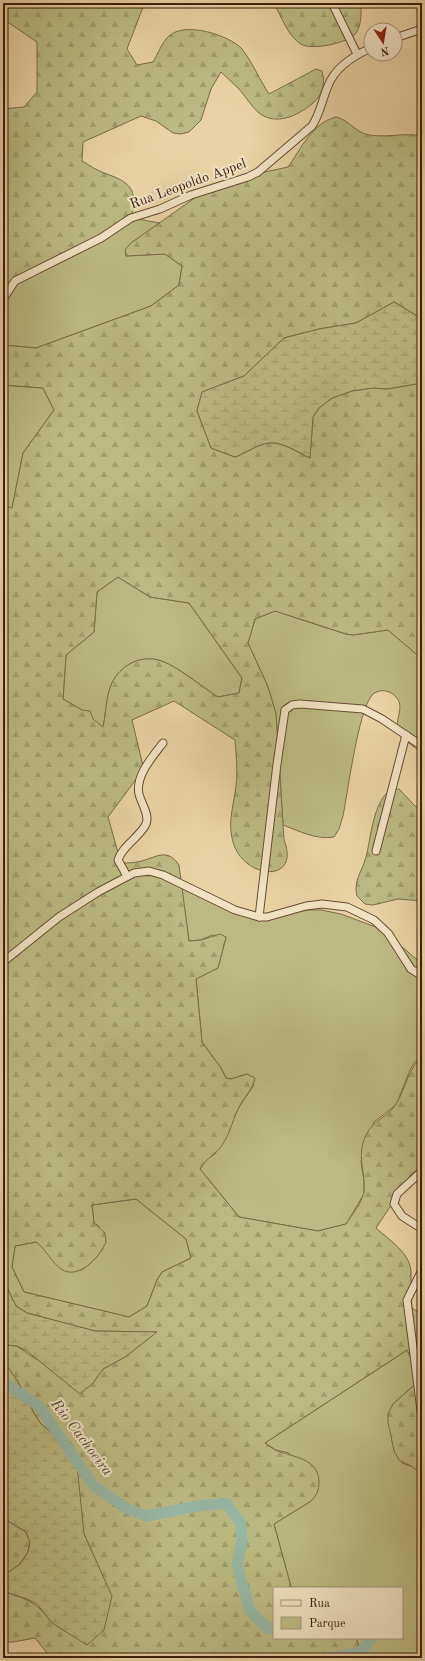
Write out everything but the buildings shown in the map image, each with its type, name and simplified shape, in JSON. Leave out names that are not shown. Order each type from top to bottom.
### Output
[{"type":"street","points":[[332,3],[357,54]]},
{"type":"street","points":[[403,35],[422,29]]},
{"type":"street","name":"Rua Leopoldo Appel","points":[[3,299],[15,281],[100,238],[131,218],[160,209],[191,194],[248,177],[258,172],[312,126],[333,75],[340,67],[357,54],[363,51]]},
{"type":"street","points":[[259,917],[277,764],[285,710],[292,705],[300,704],[363,709],[422,746]]},
{"type":"street","points":[[376,851],[406,735]]},
{"type":"street","points":[[127,876],[118,860],[146,824],[146,814],[138,788],[149,761],[163,743]]},
{"type":"street","points":[[3,962],[59,917],[98,892],[134,872],[149,871],[163,875],[235,910],[259,917],[281,914],[306,906],[322,904],[347,907],[374,920],[388,933],[411,970],[422,976]]},
{"type":"street","points":[[422,1171],[397,1194],[394,1204],[402,1216],[422,1229]]},
{"type":"street","points":[[422,1270],[407,1300],[422,1418]]},
{"type":"green space","points":[[3,3],[190,3],[143,7],[127,49],[137,65],[153,62],[162,45],[169,36],[176,32],[185,30],[196,30],[227,39],[242,49],[269,94],[316,69],[322,71],[324,81],[321,93],[315,101],[293,116],[272,119],[259,113],[239,89],[221,72],[211,89],[201,120],[189,132],[181,134],[173,133],[156,121],[141,116],[83,142],[82,161],[120,180],[130,188],[133,193],[134,200],[131,218],[3,288],[3,109],[24,107],[37,92],[37,42],[3,19]]},
{"type":"green space","points":[[274,3],[361,3],[361,18],[356,33],[352,37],[330,45],[313,47],[306,46],[301,44],[292,36]]},
{"type":"green space","points":[[336,117],[347,122],[365,134],[386,136],[422,136],[422,319],[394,302],[356,323],[319,329],[284,338],[244,376],[202,392],[197,411],[211,448],[235,457],[261,445],[274,443],[285,446],[310,458],[313,417],[319,408],[332,398],[352,391],[373,388],[387,389],[422,383],[422,659],[388,630],[353,635],[346,634],[275,611],[255,619],[248,643],[268,687],[276,714],[284,840],[287,855],[285,865],[278,870],[268,872],[257,869],[246,862],[237,852],[232,838],[231,819],[237,775],[235,740],[174,701],[132,720],[143,766],[137,778],[108,817],[121,863],[137,862],[160,855],[165,855],[174,859],[179,865],[189,941],[201,940],[220,934],[226,937],[218,968],[196,979],[202,1042],[221,1068],[226,1078],[231,1079],[247,1074],[255,1078],[239,1107],[223,1144],[200,1169],[239,1217],[318,1231],[346,1224],[359,1204],[364,1192],[361,1155],[366,1135],[369,1129],[387,1114],[396,1104],[413,1067],[422,1056],[422,1165],[411,1175],[376,1228],[403,1253],[407,1259],[411,1273],[412,1308],[422,1315],[422,1474],[413,1467],[399,1460],[394,1451],[388,1422],[388,1414],[393,1404],[421,1379],[407,1350],[265,1443],[275,1450],[310,1463],[318,1474],[319,1482],[319,1488],[315,1497],[311,1501],[274,1524],[291,1587],[273,1587],[273,1639],[356,1639],[364,1658],[48,1658],[47,1653],[35,1638],[13,1642],[3,1642],[3,1591],[31,1602],[47,1616],[52,1623],[92,1552],[84,1534],[59,1439],[41,1424],[35,1415],[18,1382],[5,1365],[3,1360],[3,1348],[8,1345],[17,1346],[34,1358],[93,1383],[103,1369],[125,1357],[156,1332],[95,1331],[27,1313],[16,1306],[3,1279],[3,505],[12,508],[23,453],[54,410],[43,388],[3,385],[3,345],[36,348],[151,306],[179,285],[182,266],[165,254],[126,256],[125,250],[131,243],[210,187],[242,177],[288,167],[308,138],[320,125]],"holes":[[[118,577],[150,597],[189,603],[242,678],[239,693],[218,697],[165,662],[144,659],[131,663],[115,677],[108,693],[103,727],[93,719],[90,711],[82,710],[63,699],[66,655],[94,632],[97,592]],[[136,1199],[186,1239],[191,1258],[162,1272],[157,1280],[147,1306],[129,1317],[24,1292],[12,1267],[15,1246],[36,1242],[61,1269],[68,1272],[75,1272],[88,1265],[99,1254],[106,1242],[105,1233],[94,1223],[92,1205]]]},
{"type":"green space","points":[[131,218],[160,223],[131,243],[126,256],[165,254],[182,266],[179,285],[151,306],[36,348],[3,345],[3,288]]},
{"type":"green space","points":[[394,302],[422,319],[422,383],[387,389],[373,388],[352,391],[332,398],[319,408],[313,417],[310,458],[290,448],[274,443],[261,445],[235,457],[211,448],[197,411],[202,392],[244,376],[284,338],[319,329],[356,323]]},
{"type":"green space","points":[[3,385],[43,388],[54,410],[23,453],[12,509],[3,505]]},
{"type":"green space","points":[[118,577],[150,597],[189,603],[242,678],[239,693],[218,697],[165,662],[151,659],[137,661],[125,667],[115,677],[108,693],[103,728],[82,710],[63,699],[66,655],[94,632],[97,592]]},
{"type":"green space","points":[[275,611],[346,634],[353,635],[388,630],[422,659],[422,753],[405,740],[398,730],[397,726],[400,704],[396,697],[388,691],[378,691],[372,695],[362,718],[354,752],[343,816],[339,829],[334,837],[327,838],[314,836],[283,825],[276,714],[268,687],[248,643],[255,619]]},
{"type":"green space","points":[[392,789],[399,789],[415,806],[422,809],[422,901],[398,899],[373,905],[365,904],[357,896],[357,881],[366,857],[371,830],[377,810],[386,794]]},
{"type":"green space","points":[[181,885],[227,907],[270,917],[308,910],[321,910],[341,914],[381,929],[422,964],[422,1056],[414,1063],[410,1070],[396,1105],[374,1122],[361,1161],[364,1194],[346,1224],[318,1231],[239,1217],[200,1169],[207,1159],[215,1154],[239,1107],[254,1085],[247,1074],[231,1079],[226,1078],[221,1068],[202,1042],[196,978],[218,968],[226,937],[212,935],[201,940],[189,941]]},
{"type":"green space","points":[[136,1199],[186,1239],[191,1258],[162,1272],[157,1280],[147,1306],[129,1317],[24,1292],[12,1267],[15,1246],[36,1242],[43,1247],[62,1269],[82,1270],[93,1261],[103,1249],[99,1226],[94,1223],[92,1205]]},
{"type":"green space","points":[[3,1279],[16,1306],[27,1313],[95,1331],[157,1332],[125,1357],[103,1369],[93,1383],[80,1394],[27,1351],[17,1346],[8,1345],[3,1348]]},
{"type":"green space","points":[[407,1350],[421,1379],[393,1404],[402,1463],[413,1467],[422,1474],[422,1658],[364,1658],[356,1639],[403,1639],[403,1587],[291,1587],[274,1524],[311,1501],[289,1453],[276,1450],[265,1443]]},
{"type":"green space","points":[[3,1360],[18,1382],[41,1424],[59,1439],[77,1465],[84,1534],[112,1596],[104,1630],[87,1645],[52,1623],[37,1604],[3,1591],[3,1576],[20,1564],[28,1552],[30,1542],[26,1532],[3,1518]]},
{"type":"green space","points":[[3,1518],[26,1532],[30,1542],[28,1552],[20,1564],[3,1576]]},
{"type":"waterway","name":"Rio Cachoeira","points":[[3,1382],[39,1406],[93,1485],[126,1508],[146,1516],[198,1506],[226,1503],[241,1523],[242,1541],[237,1565],[250,1611],[267,1628],[273,1628]]},
{"type":"waterway","name":"Rio Cachoeira","points":[[329,1658],[361,1652],[371,1639]]}]
